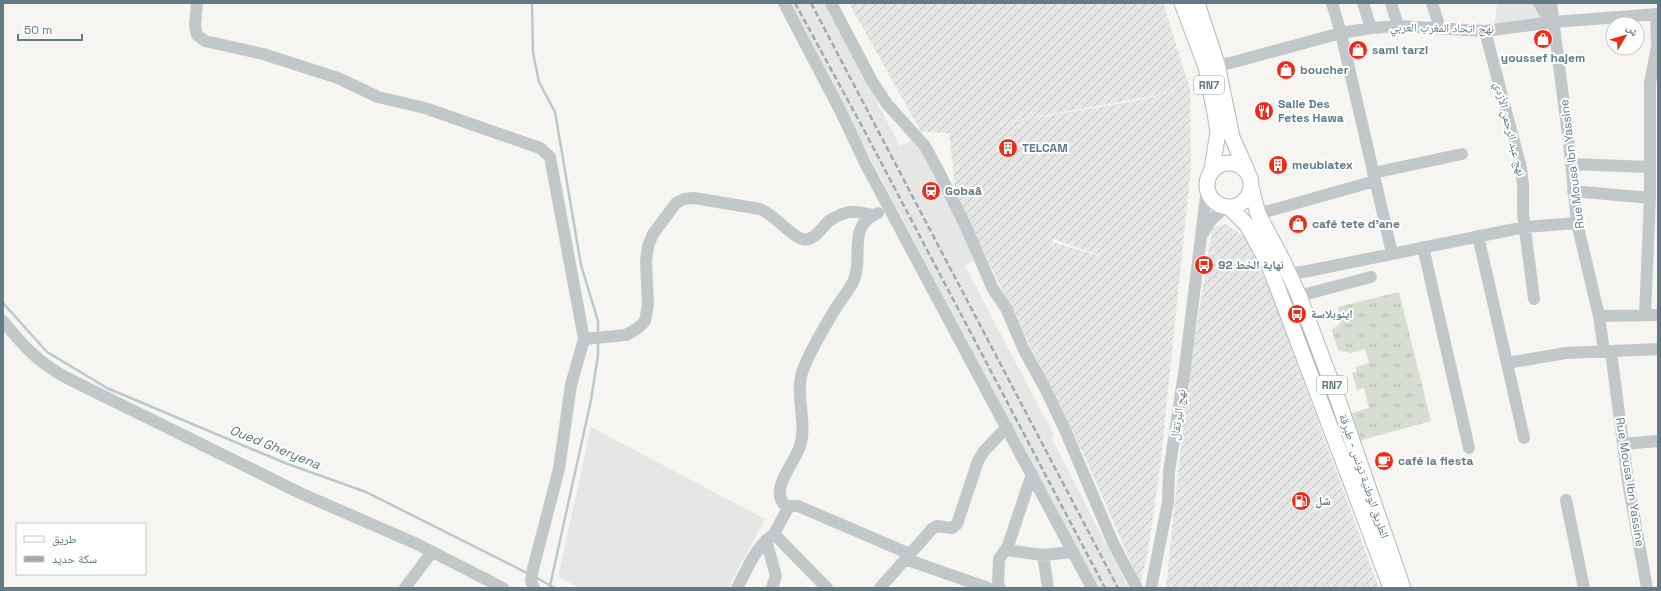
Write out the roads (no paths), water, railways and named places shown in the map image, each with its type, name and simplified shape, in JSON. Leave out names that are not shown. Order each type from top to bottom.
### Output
[{"type":"main road","name":"RN7","points":[[1182,3],[1211,65],[1218,132],[1212,169],[1208,175],[1207,188],[1213,201],[1228,207]]},
{"type":"main road","name":"RN7","points":[[1197,3],[1211,65],[1232,137],[1250,176],[1251,187]]},
{"type":"main road","points":[[1212,169],[1223,163],[1230,162],[1242,166],[1247,171]]},
{"type":"main road","points":[[1228,207],[1242,203],[1247,199],[1251,187]]},
{"type":"main road","name":"الطريق الوطنية تونس - طبرقة","points":[[1251,187],[1258,214],[1283,261],[1299,296],[1338,400],[1403,588]]},
{"type":"main road","name":"الطريق الوطنية تونس - طبرقة","points":[[1228,207],[1247,225],[1269,265],[1391,588]]},
{"type":"street","points":[[197,3],[195,31],[197,35],[205,41],[264,54],[338,78],[378,96],[425,108],[540,148],[546,151],[550,157],[594,339],[571,385],[559,470],[533,579]]},
{"type":"street","points":[[784,3],[891,210],[1092,588]]},
{"type":"street","points":[[831,3],[887,104],[925,146],[939,172],[993,289],[1006,308],[1024,350],[1045,388],[1065,430],[1114,545],[1137,588]]},
{"type":"street","points":[[1332,3],[1341,33],[1392,253]]},
{"type":"street","points":[[1363,3],[1371,28]]},
{"type":"street","points":[[1392,3],[1398,26]]},
{"type":"street","points":[[1432,3],[1440,28]]},
{"type":"street","points":[[1539,3],[1552,22]]},
{"type":"street","name":"Rue Mousa Ibn Yassine","points":[[1551,3],[1552,22],[1569,142],[1577,223],[1608,351],[1630,496],[1647,588]]},
{"type":"street","points":[[1645,315],[1654,236],[1650,198],[1650,167],[1654,136],[1650,83],[1657,46],[1657,14]]},
{"type":"street","name":"نهج اتحاد المغرب العربي","points":[[1211,65],[1230,63],[1341,33],[1371,28],[1398,26],[1485,31],[1552,22],[1657,14]]},
{"type":"street","name":"نهج عبد الرحمن الأزدي","points":[[1485,31],[1521,168],[1525,227],[1534,299]]},
{"type":"street","points":[[1258,214],[1374,177],[1462,154]]},
{"type":"street","points":[[1571,164],[1650,167]]},
{"type":"street","name":"نهج البرتقال","points":[[1153,583],[1168,502],[1169,472],[1185,367],[1207,188]]},
{"type":"street","points":[[1573,191],[1650,198]]},
{"type":"street","points":[[594,339],[630,333],[645,321],[648,305],[646,261],[648,246],[653,234],[673,206],[680,200],[694,198],[760,209],[769,213],[804,239],[813,237],[829,221],[841,215],[855,212],[873,215],[891,210]]},
{"type":"street","name":"نهج البرتقال","points":[[1200,241],[1213,217],[1228,207]]},
{"type":"street","points":[[788,508],[782,503],[779,493],[783,480],[800,447],[802,428],[800,398],[803,370],[815,343],[854,281],[858,266],[857,237],[863,225],[873,215]]},
{"type":"street","points":[[1288,273],[1303,272],[1525,227],[1577,223]]},
{"type":"street","points":[[1478,236],[1524,438]]},
{"type":"street","points":[[1423,247],[1469,448]]},
{"type":"street","points":[[1299,296],[1371,277]]},
{"type":"street","points":[[1599,316],[1658,315]]},
{"type":"street","points":[[3,321],[20,342],[47,367],[73,381],[294,489],[417,544],[503,588]]},
{"type":"street","points":[[1507,363],[1566,353],[1658,349]]},
{"type":"street","points":[[880,588],[932,529],[937,526],[952,528],[957,524],[978,461],[984,451],[1007,427]]},
{"type":"street","points":[[1623,444],[1658,441]]},
{"type":"street","points":[[737,588],[758,549],[770,537],[790,506],[798,506],[908,557],[995,587],[999,558],[1006,550],[1032,474]]},
{"type":"street","points":[[1566,500],[1584,588]]},
{"type":"street","points":[[770,537],[776,572],[776,580],[772,588]]},
{"type":"street","points":[[770,537],[827,588]]},
{"type":"street","points":[[1006,550],[1043,555],[1073,552]]},
{"type":"street","points":[[1043,555],[1048,588]]},
{"type":"street","points":[[405,588],[429,556]]},
{"type":"waterway","points":[[532,3],[533,53],[539,82],[555,112],[581,265],[598,321],[598,335]]},
{"type":"waterway","name":"Oued Gheryena","points":[[3,303],[47,352],[107,388],[285,463],[366,492],[529,574]]},
{"type":"waterway","points":[[550,586],[591,400],[598,355],[598,342]]},
{"type":"waterway","name":"Oued Gheryena","points":[[535,577],[555,588]]},
{"type":"railway","points":[[795,3],[864,130],[1105,588]]},
{"type":"railway","points":[[811,3],[1118,588]]},
{"type":"place","name":"youssef hajem","points":[[1543,39]]},
{"type":"place","name":"sami tarzi","points":[[1358,50]]},
{"type":"place","name":"boucher","points":[[1286,70]]},
{"type":"place","name":"Salle Des Fetes Hawa","points":[[1264,111]]},
{"type":"place","name":"TELCAM","points":[[1008,148]]},
{"type":"place","name":"meublatex","points":[[1278,165]]},
{"type":"place","name":"Gobaâ","points":[[931,191]]},
{"type":"place","name":"café tete d'ane","points":[[1298,224]]},
{"type":"place","name":"نهاية الخط 92","points":[[1204,265]]},
{"type":"place","name":"اينوبلاسة","points":[[1297,314]]},
{"type":"place","name":"café la fiesta","points":[[1384,461]]},
{"type":"place","name":"شل","points":[[1301,501]]}]
